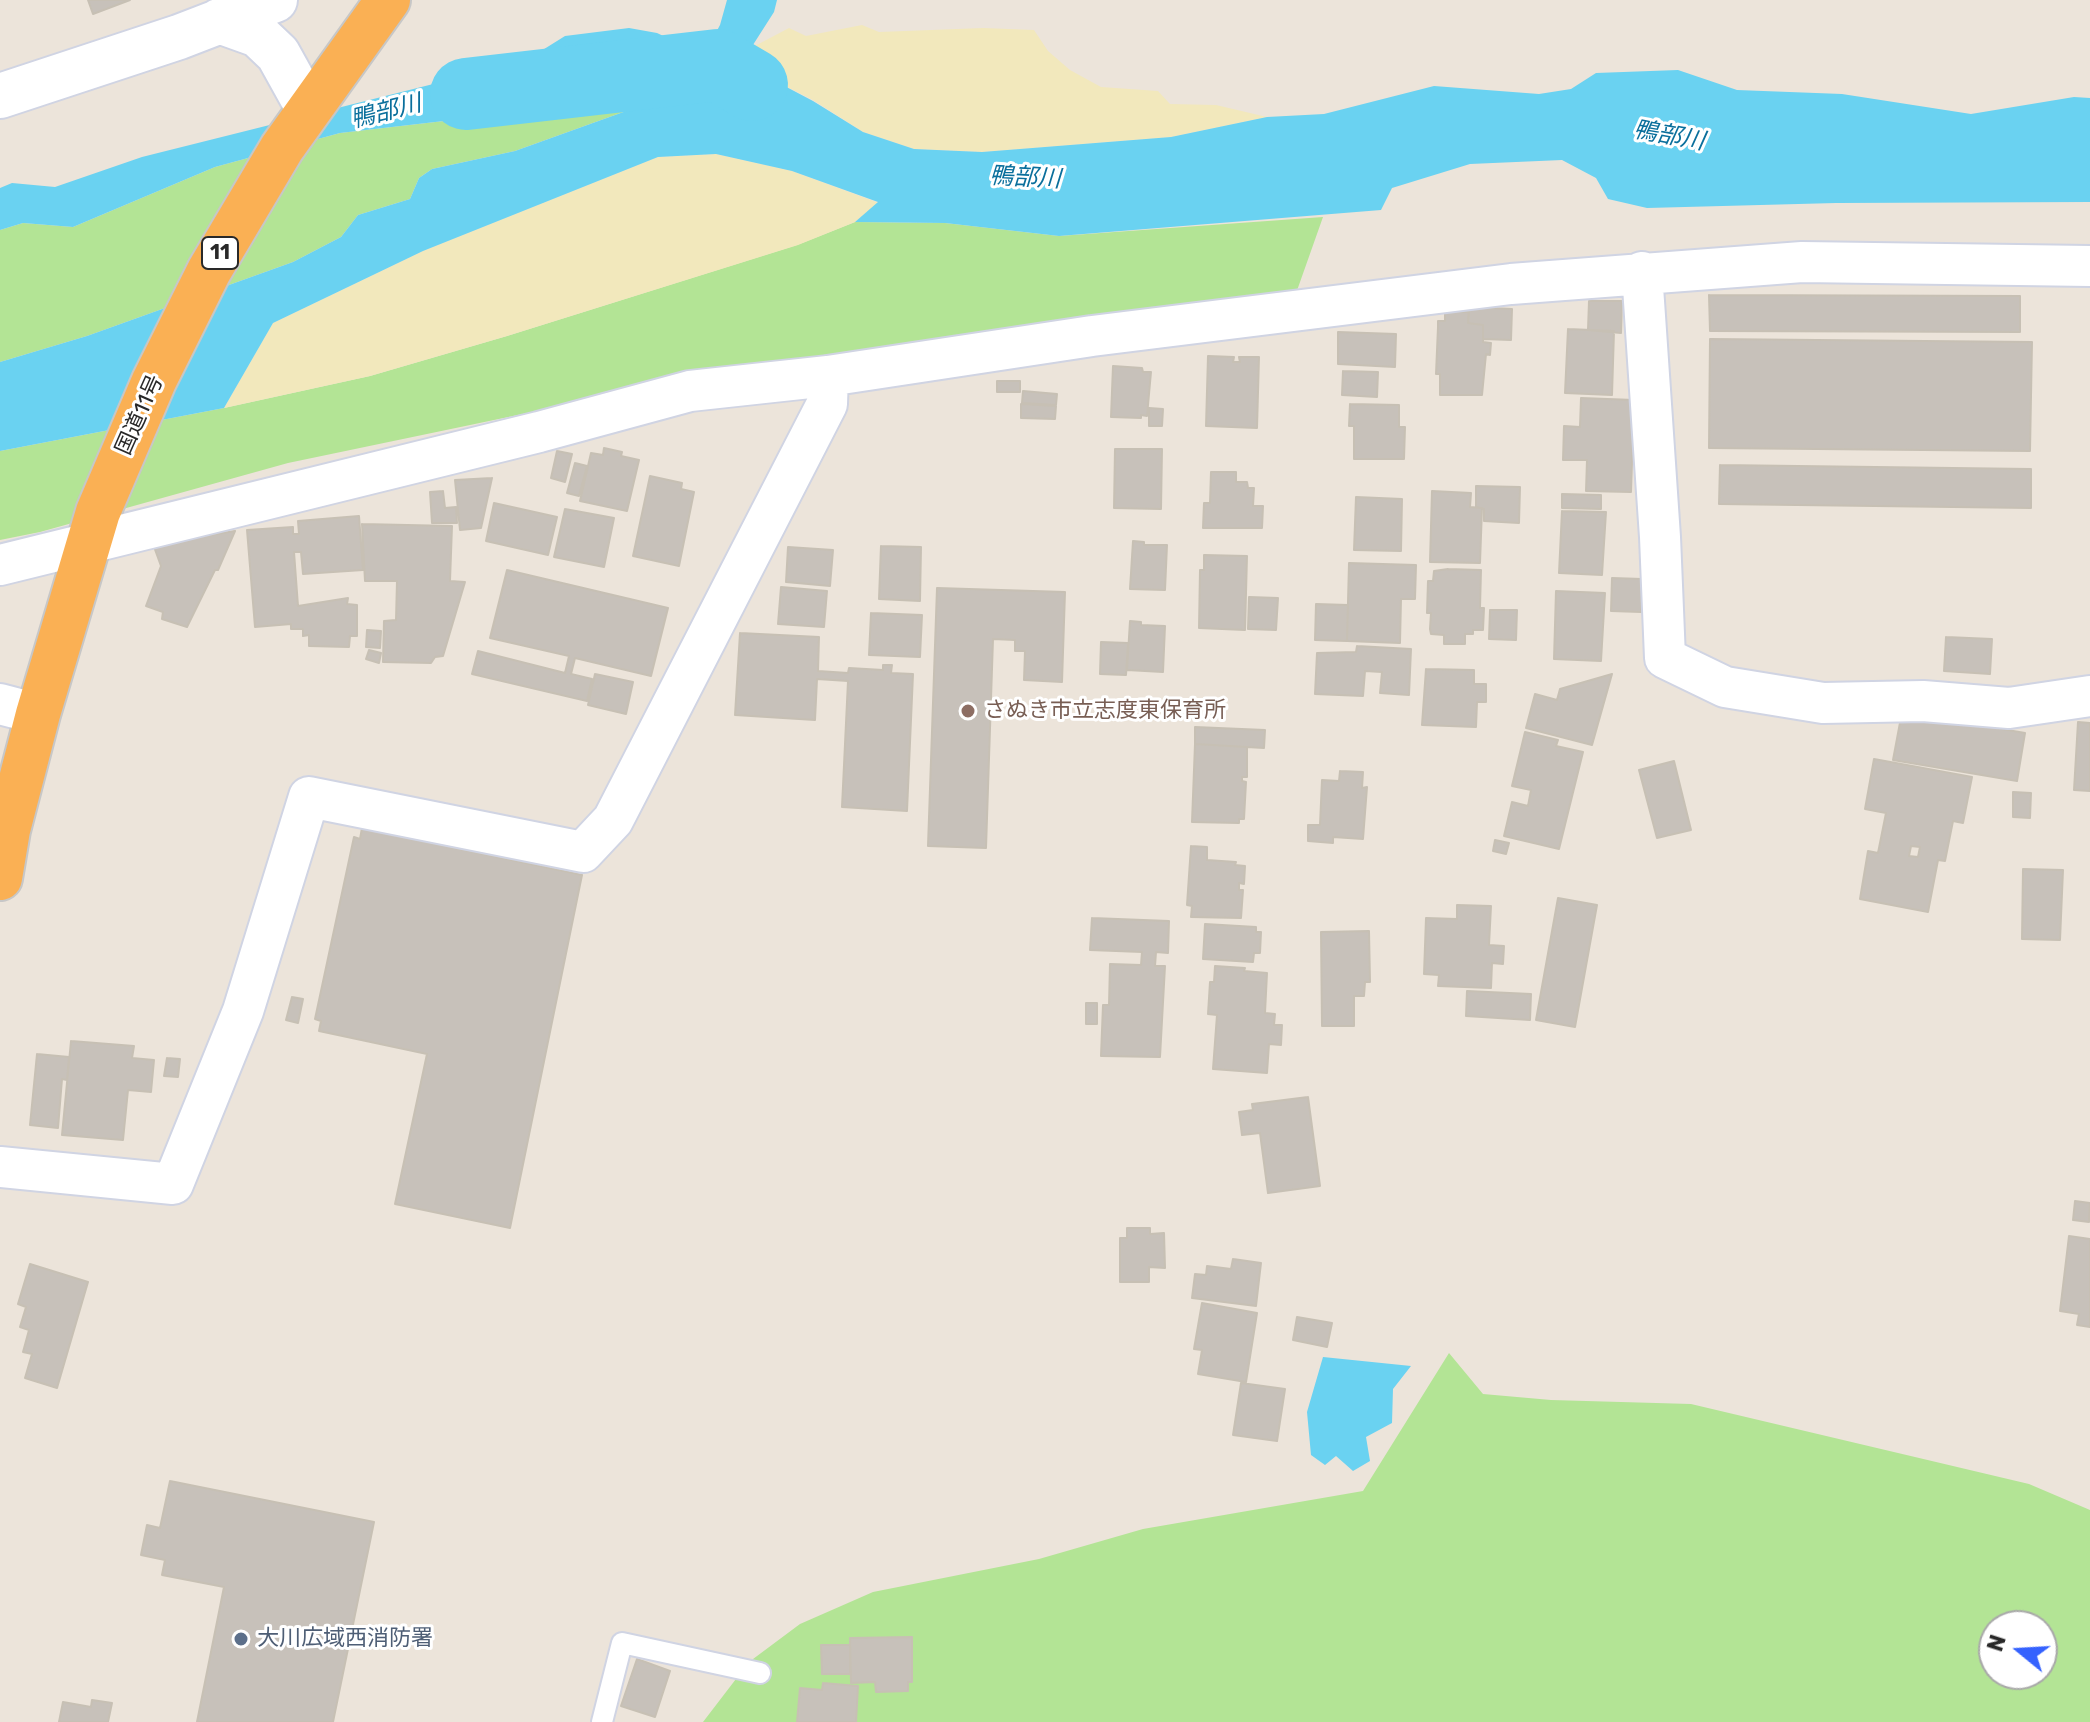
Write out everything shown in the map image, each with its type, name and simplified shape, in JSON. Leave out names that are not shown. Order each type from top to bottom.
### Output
[{"type":"highway","name":"国道11号","points":[[0,878],[8,830],[19,709],[154,381],[209,271],[308,108],[383,8]]},
{"type":"street","points":[[0,96],[179,37],[275,0]]},
{"type":"street","points":[[219,21],[258,35],[278,54],[308,108]]},
{"type":"street","points":[[0,565],[93,528],[539,432],[690,391],[828,376],[1108,334],[1511,284],[1642,272],[1802,262],[2090,266]]},
{"type":"street","points":[[1642,272],[1665,658],[1725,687],[1823,703],[1923,701],[2009,708],[2090,696]]},
{"type":"street","points":[[0,1167],[173,1184],[243,1011],[309,797],[583,852],[613,820],[827,404],[828,376]]},
{"type":"lane","points":[[602,1722],[622,1643],[760,1673]]},
{"type":"green space","points":[[615,70],[660,71],[671,83],[714,81],[714,92],[629,110],[515,151],[432,169],[419,178],[410,199],[358,215],[341,237],[293,262],[87,336],[0,362],[0,230],[23,223],[73,227],[215,167],[340,133],[470,118],[571,80]]},
{"type":"green space","points":[[1323,217],[1294,299],[676,382],[288,463],[40,532],[0,540],[0,451],[370,376],[797,245],[855,222],[945,223],[1059,236]]},
{"type":"green space","points":[[1449,1353],[1483,1394],[1551,1400],[1691,1404],[2029,1484],[2090,1510],[2090,1722],[703,1722],[749,1662],[800,1624],[873,1592],[1039,1559],[1143,1529],[1363,1491]]},
{"type":"sand","points":[[862,25],[879,32],[983,28],[1034,30],[1048,51],[1070,70],[1101,87],[1158,91],[1170,104],[1216,105],[1267,117],[1171,137],[982,152],[914,149],[863,132],[813,100],[758,72],[751,48],[789,28],[806,36]]},
{"type":"sand","points":[[716,154],[792,171],[879,203],[855,222],[798,245],[370,376],[224,408],[273,323],[423,251],[658,157]]},
{"type":"water","points":[[727,0],[777,0],[774,12],[751,48],[758,72],[863,132],[914,149],[982,152],[1171,137],[1267,117],[1324,114],[1434,86],[1539,94],[1571,89],[1596,73],[1678,70],[1737,90],[1842,94],[1971,114],[2074,97],[2090,98],[2090,202],[1836,203],[1647,208],[1608,199],[1596,178],[1562,160],[1470,164],[1392,188],[1381,210],[1059,236],[945,223],[855,222],[878,202],[792,171],[716,154],[658,157],[423,251],[273,323],[224,408],[0,451],[0,362],[87,336],[293,262],[341,237],[358,215],[410,199],[419,178],[432,169],[515,151],[629,110],[714,92],[714,82],[671,83],[660,71],[615,70],[571,80],[470,118],[340,133],[215,167],[73,227],[23,223],[0,230],[0,188],[12,183],[55,187],[142,157],[525,61],[565,36],[629,28],[657,33],[687,47],[712,40]]},
{"type":"water","points":[[1323,1357],[1411,1366],[1393,1389],[1392,1423],[1366,1437],[1370,1461],[1353,1471],[1336,1456],[1325,1465],[1311,1455],[1307,1412]]},
{"type":"building","points":[[88,0],[130,0],[93,14]]},
{"type":"building","points":[[1709,295],[2020,296],[2020,332],[1710,331]]},
{"type":"building","points":[[1589,301],[1622,301],[1621,333],[1588,330]]},
{"type":"building","points":[[1469,307],[1512,309],[1511,340],[1483,339],[1483,325],[1468,323]]},
{"type":"building","points":[[1445,312],[1469,312],[1468,323],[1483,325],[1483,342],[1491,343],[1490,355],[1486,354],[1482,395],[1440,395],[1440,374],[1436,374],[1438,321],[1445,321]]},
{"type":"building","points":[[1568,329],[1614,331],[1612,395],[1565,393]]},
{"type":"building","points":[[1338,332],[1396,334],[1395,367],[1338,364]]},
{"type":"building","points":[[1710,339],[2032,342],[2030,451],[1709,448]]},
{"type":"building","points":[[1208,356],[1234,357],[1233,362],[1240,362],[1239,357],[1259,357],[1257,428],[1206,426]]},
{"type":"building","points":[[1113,366],[1142,368],[1143,372],[1151,372],[1147,416],[1111,417]]},
{"type":"building","points":[[1343,371],[1378,372],[1377,397],[1342,395]]},
{"type":"building","points":[[997,381],[1020,381],[1020,392],[997,392]]},
{"type":"building","points":[[1023,391],[1057,394],[1056,405],[1022,403]]},
{"type":"building","points":[[1581,398],[1634,400],[1631,492],[1586,491],[1587,460],[1563,460],[1564,426],[1580,427]]},
{"type":"building","points":[[1021,404],[1056,406],[1055,419],[1021,418]]},
{"type":"building","points":[[1350,404],[1399,405],[1399,427],[1405,427],[1404,459],[1354,459],[1354,426],[1349,426]]},
{"type":"building","points":[[1149,408],[1163,409],[1162,426],[1149,426]]},
{"type":"building","points":[[604,448],[639,460],[627,511],[580,501],[591,453],[603,455]]},
{"type":"building","points":[[1115,449],[1162,449],[1161,509],[1114,508]]},
{"type":"building","points":[[557,451],[572,454],[565,482],[551,478]]},
{"type":"building","points":[[575,463],[587,466],[579,496],[567,493]]},
{"type":"building","points":[[1720,465],[2031,469],[2031,508],[1719,504]]},
{"type":"building","points":[[1211,472],[1236,472],[1236,482],[1247,482],[1248,488],[1254,488],[1253,506],[1263,506],[1262,528],[1203,528],[1204,503],[1210,503]]},
{"type":"building","points":[[650,476],[682,483],[681,489],[694,492],[679,566],[633,556]]},
{"type":"building","points":[[492,478],[481,528],[460,530],[455,480]]},
{"type":"building","points":[[1476,486],[1520,487],[1519,523],[1484,521],[1484,509],[1476,507]]},
{"type":"building","points":[[443,491],[445,508],[456,507],[457,523],[432,523],[430,492]]},
{"type":"building","points":[[1432,491],[1471,493],[1470,507],[1482,508],[1480,563],[1430,562]]},
{"type":"building","points":[[1562,494],[1601,495],[1601,509],[1562,508]]},
{"type":"building","points":[[1356,497],[1402,499],[1401,551],[1354,550]]},
{"type":"building","points":[[494,503],[557,517],[548,555],[486,541]]},
{"type":"building","points":[[565,509],[614,518],[604,567],[554,557]]},
{"type":"building","points":[[1562,511],[1606,512],[1602,575],[1559,573]]},
{"type":"building","points":[[359,516],[363,570],[303,574],[301,552],[294,552],[298,606],[348,598],[347,604],[357,605],[357,636],[350,636],[349,647],[309,646],[309,635],[303,636],[303,629],[291,629],[291,624],[255,627],[247,530],[293,527],[293,534],[299,534],[298,521]]},
{"type":"building","points":[[362,524],[452,526],[450,581],[465,582],[443,656],[435,657],[431,663],[383,662],[384,621],[396,620],[397,581],[365,581]]},
{"type":"building","points":[[235,531],[187,627],[162,619],[163,612],[146,606],[161,566],[153,544]]},
{"type":"building","points":[[1133,541],[1144,542],[1144,545],[1167,545],[1165,590],[1130,589]]},
{"type":"building","points":[[881,546],[921,547],[920,601],[879,599]]},
{"type":"building","points":[[788,547],[833,550],[830,586],[786,582]]},
{"type":"building","points":[[1204,555],[1247,556],[1245,630],[1199,628],[1200,570],[1204,570]]},
{"type":"building","points":[[1349,563],[1416,565],[1415,599],[1401,599],[1400,643],[1347,641]]},
{"type":"building","points":[[507,570],[668,608],[651,676],[575,658],[571,674],[592,679],[587,701],[472,674],[478,651],[565,673],[569,656],[490,638]]},
{"type":"building","points":[[1481,570],[1483,630],[1465,634],[1465,644],[1444,644],[1444,635],[1431,634],[1431,613],[1427,613],[1428,581],[1433,581],[1434,571]]},
{"type":"building","points":[[1612,578],[1642,579],[1641,612],[1611,611]]},
{"type":"building","points":[[781,587],[827,591],[824,627],[778,624]]},
{"type":"building","points":[[937,588],[1065,592],[1062,682],[1024,680],[1025,651],[1015,651],[1015,640],[993,639],[986,848],[928,846]]},
{"type":"building","points":[[1556,591],[1605,593],[1601,661],[1554,659]]},
{"type":"building","points":[[1249,597],[1278,598],[1276,630],[1248,629]]},
{"type":"building","points":[[1316,604],[1348,605],[1347,641],[1315,640]]},
{"type":"building","points":[[1490,610],[1517,610],[1516,640],[1489,639]]},
{"type":"building","points":[[871,613],[922,615],[920,657],[869,655]]},
{"type":"building","points":[[1130,621],[1141,622],[1141,625],[1165,626],[1163,672],[1127,670]]},
{"type":"building","points":[[367,630],[381,631],[380,648],[366,647]]},
{"type":"building","points":[[740,633],[819,637],[818,671],[848,673],[849,668],[883,670],[883,665],[892,665],[891,673],[913,674],[907,811],[842,807],[848,681],[817,679],[815,720],[735,715]]},
{"type":"building","points":[[1946,637],[1992,639],[1990,674],[1944,671]]},
{"type":"building","points":[[1101,642],[1128,643],[1126,675],[1100,674]]},
{"type":"building","points":[[1357,646],[1411,649],[1409,695],[1380,693],[1382,672],[1365,671],[1363,696],[1315,694],[1317,653],[1356,652]]},
{"type":"building","points":[[369,650],[381,653],[379,663],[366,659]]},
{"type":"building","points":[[1426,669],[1474,670],[1474,684],[1486,684],[1486,702],[1477,702],[1476,727],[1422,725]]},
{"type":"building","points":[[595,674],[633,682],[626,714],[588,705]]},
{"type":"building","points":[[1612,674],[1592,745],[1526,728],[1535,694],[1557,700],[1560,689]]},
{"type":"building","points":[[1902,712],[2025,733],[2017,781],[1893,760]]},
{"type":"building","points":[[2078,722],[2090,723],[2090,791],[2074,790]]},
{"type":"building","points":[[1195,727],[1265,730],[1264,748],[1195,744]]},
{"type":"building","points":[[1525,732],[1558,740],[1556,746],[1583,752],[1559,849],[1504,836],[1512,802],[1528,806],[1531,790],[1512,786]]},
{"type":"building","points":[[1195,744],[1247,747],[1247,777],[1242,777],[1242,781],[1246,782],[1244,819],[1239,819],[1239,823],[1192,822]]},
{"type":"building","points":[[1874,759],[1972,777],[1963,823],[1953,821],[1945,861],[1938,860],[1928,912],[1860,899],[1868,851],[1878,853],[1886,813],[1865,809]],"holes":[[[1911,846],[1920,847],[1918,857],[1909,856]]]},
{"type":"building","points":[[1674,761],[1691,830],[1657,838],[1639,770]]},
{"type":"building","points":[[1340,771],[1363,772],[1362,788],[1367,787],[1363,839],[1333,837],[1333,843],[1308,841],[1308,825],[1320,825],[1322,780],[1339,781]]},
{"type":"building","points":[[2013,792],[2031,793],[2030,818],[2013,817]]},
{"type":"building","points":[[362,828],[582,875],[510,1228],[395,1204],[427,1054],[319,1031],[321,1021],[315,1019],[354,837],[360,839]]},
{"type":"building","points":[[1495,840],[1509,843],[1506,854],[1493,851]]},
{"type":"building","points":[[1191,846],[1207,847],[1207,860],[1236,862],[1235,865],[1245,866],[1244,884],[1239,883],[1239,890],[1243,890],[1241,918],[1191,917],[1192,906],[1187,905]]},
{"type":"building","points":[[2023,869],[2063,870],[2060,940],[2022,939]]},
{"type":"building","points":[[1558,898],[1597,905],[1575,1027],[1536,1020]]},
{"type":"building","points":[[1457,905],[1491,906],[1489,945],[1504,946],[1503,964],[1492,963],[1491,988],[1438,986],[1439,975],[1424,974],[1426,918],[1457,919]]},
{"type":"building","points":[[1092,918],[1169,921],[1168,953],[1156,952],[1155,966],[1165,966],[1160,1057],[1101,1056],[1103,1005],[1109,1005],[1110,964],[1141,965],[1142,952],[1090,950]]},
{"type":"building","points":[[1205,924],[1256,927],[1256,932],[1261,932],[1260,953],[1254,953],[1253,962],[1203,959]]},
{"type":"building","points":[[1369,931],[1370,982],[1365,982],[1364,996],[1354,996],[1354,1026],[1322,1026],[1321,932]]},
{"type":"building","points":[[1215,966],[1267,973],[1265,1013],[1275,1014],[1274,1025],[1282,1025],[1281,1045],[1269,1044],[1267,1073],[1213,1069],[1217,1015],[1208,1014],[1210,982],[1214,982]]},
{"type":"building","points":[[1467,991],[1531,994],[1530,1020],[1466,1016]]},
{"type":"building","points":[[292,997],[303,999],[298,1023],[286,1020]]},
{"type":"building","points":[[1086,1003],[1097,1003],[1097,1024],[1086,1024]]},
{"type":"building","points":[[71,1041],[134,1046],[132,1058],[154,1060],[151,1092],[128,1090],[123,1140],[62,1135]]},
{"type":"building","points":[[37,1054],[69,1057],[67,1080],[62,1079],[58,1128],[30,1125]]},
{"type":"building","points":[[167,1058],[180,1059],[178,1077],[164,1076]]},
{"type":"building","points":[[1308,1097],[1320,1186],[1268,1193],[1260,1133],[1242,1135],[1239,1112],[1253,1110],[1252,1104]]},
{"type":"building","points":[[2075,1201],[2090,1203],[2089,1222],[2073,1220]]},
{"type":"building","points":[[1127,1228],[1150,1228],[1150,1234],[1164,1233],[1165,1268],[1149,1267],[1149,1282],[1120,1282],[1120,1238],[1127,1238]]},
{"type":"building","points":[[2069,1236],[2090,1239],[2090,1327],[2077,1325],[2079,1314],[2060,1311]]},
{"type":"building","points":[[1233,1259],[1261,1263],[1256,1306],[1192,1298],[1195,1274],[1206,1275],[1207,1266],[1231,1269]]},
{"type":"building","points":[[30,1264],[88,1282],[57,1388],[25,1378],[32,1354],[23,1352],[29,1330],[20,1327],[26,1307],[18,1304]]},
{"type":"building","points":[[1202,1303],[1257,1313],[1246,1382],[1198,1374],[1202,1350],[1194,1349]]},
{"type":"building","points":[[1297,1317],[1332,1323],[1327,1347],[1293,1340]]},
{"type":"building","points":[[1241,1383],[1285,1389],[1277,1441],[1233,1435]]},
{"type":"building","points":[[170,1481],[374,1522],[333,1722],[197,1722],[224,1587],[162,1575],[165,1560],[141,1555],[147,1525],[160,1528]]},
{"type":"building","points":[[912,1637],[912,1682],[908,1682],[908,1691],[876,1692],[875,1682],[851,1683],[850,1638]]},
{"type":"building","points":[[821,1645],[850,1645],[850,1674],[822,1674]]},
{"type":"building","points":[[637,1659],[670,1671],[655,1717],[621,1706]]},
{"type":"building","points":[[823,1683],[858,1686],[856,1722],[797,1722],[800,1688],[822,1690]]},
{"type":"building","points":[[92,1700],[112,1703],[108,1722],[59,1722],[63,1702],[91,1707]]},
{"type":"waterway","name":"鴨部川","points":[[466,94],[718,65],[752,85]]},
{"type":"place","name":"さぬき市立志度東保育所","points":[[968,711]]},
{"type":"place","name":"大川広域西消防署","points":[[241,1639]]}]
